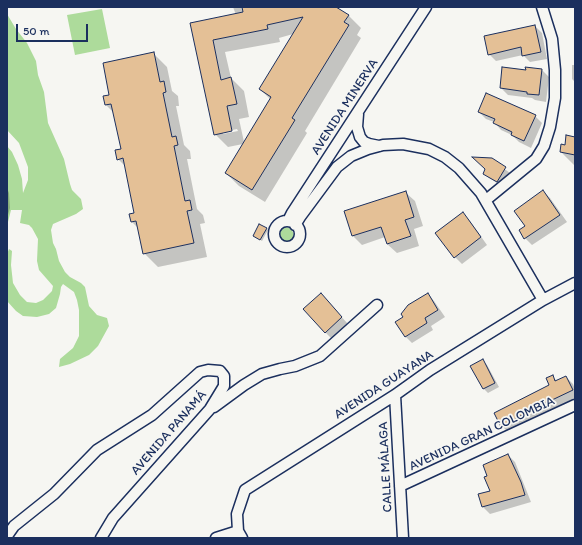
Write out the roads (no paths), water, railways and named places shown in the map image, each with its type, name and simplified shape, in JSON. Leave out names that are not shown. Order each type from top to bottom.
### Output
[{"type":"street","name":"AVENIDA MINERVA","points":[[383,146],[368,149],[351,156],[337,167],[300,217],[292,223],[292,213],[426,7]]},
{"type":"street","points":[[486,200],[536,159],[544,146],[550,127],[555,98],[555,70],[552,40],[542,7]]},
{"type":"street","points":[[359,110],[357,128],[360,137],[364,142],[383,146],[403,144],[429,149],[445,157],[459,168],[481,192],[543,300]]},
{"type":"street","name":"AVENIDA GUAYANA","points":[[240,535],[237,514],[245,490],[395,395],[430,370],[543,300],[575,283]]},
{"type":"street","points":[[210,409],[262,374],[295,366],[320,356],[377,305]]},
{"type":"street","name":"AVENIDA PANAMÁ","points":[[7,536],[14,526],[54,494],[97,450],[152,415],[197,374],[205,370],[218,370],[222,372],[224,376],[224,386],[210,409],[113,518],[101,538]]},
{"type":"street","name":"CALLE MÁLAGA","points":[[395,395],[403,538]]},
{"type":"street","name":"AVENIDA GRAN COLOMBIA","points":[[400,486],[575,405]]},
{"type":"street","points":[[216,538],[240,535]]}]
